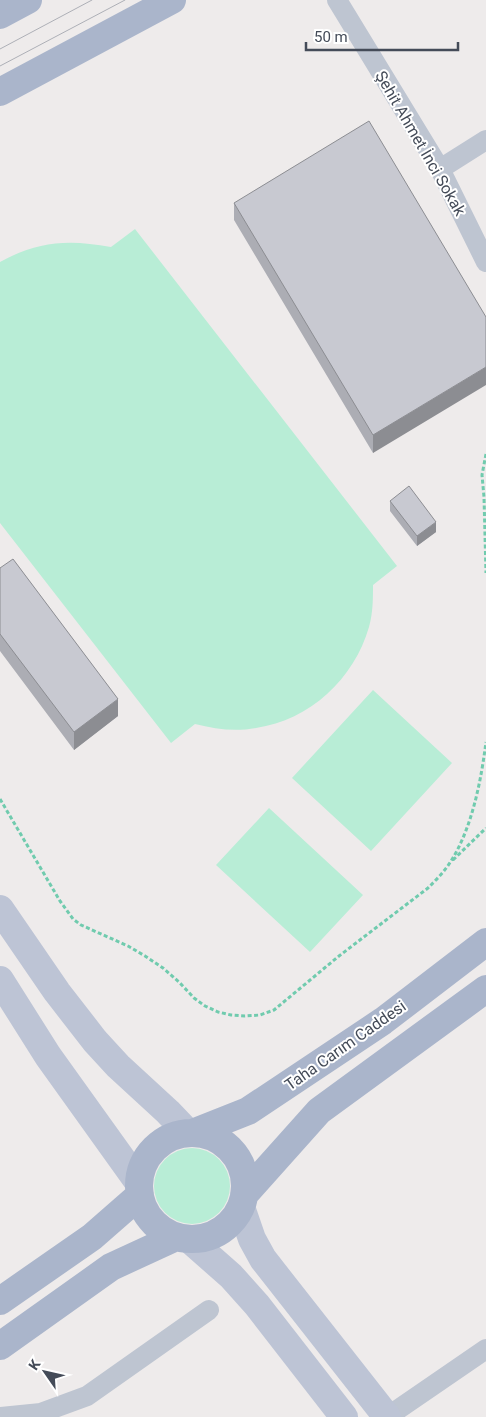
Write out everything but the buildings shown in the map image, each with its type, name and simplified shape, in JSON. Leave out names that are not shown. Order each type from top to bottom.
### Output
[{"type":"main road","points":[[0,15],[28,0]]},
{"type":"main road","points":[[0,92],[172,0]]},
{"type":"main road","name":"Taha Carım Caddesi","points":[[192,1133],[248,1111],[383,1021],[486,942]]},
{"type":"main road","points":[[0,1346],[111,1267],[182,1238],[202,1238],[225,1228],[234,1218],[242,1201],[320,1111],[486,989]]},
{"type":"main road","points":[[182,1238],[154,1224],[146,1213],[140,1189],[140,1176],[150,1153],[170,1137],[183,1133],[192,1133],[214,1137],[230,1148],[238,1158],[243,1170],[245,1182],[242,1201]]},
{"type":"main road","points":[[0,1301],[92,1237],[140,1189]]},
{"type":"street","name":"Şehit Ahmet İnci Sokak","points":[[337,0],[440,170],[486,262]]},
{"type":"street","points":[[440,170],[486,140]]},
{"type":"street","points":[[0,909],[52,984],[95,1041],[118,1066],[192,1133]]},
{"type":"street","points":[[0,980],[48,1056],[140,1189]]},
{"type":"street","points":[[242,1201],[252,1239],[263,1259],[387,1417],[486,1349]]},
{"type":"street","points":[[182,1238],[231,1276],[256,1304],[344,1417]]},
{"type":"street","points":[[0,1417],[42,1413],[87,1396],[209,1310]]},
{"type":"path","points":[[486,454],[482,475],[486,573]]},
{"type":"path","points":[[0,799],[60,901],[73,919],[81,925],[116,940],[145,956],[163,968],[205,1006],[218,1012],[246,1016],[274,1010],[339,956],[428,888],[440,876],[450,862],[465,833],[478,787],[486,742]]},
{"type":"path","points":[[450,862],[486,828]]},
{"type":"green space","points":[[135,229],[397,566],[373,585],[369,627],[353,664],[341,680],[312,706],[294,716],[256,728],[240,730],[195,724],[171,743],[0,523],[0,262],[27,250],[54,244],[81,243],[111,247]]},
{"type":"green space","points":[[373,690],[452,763],[371,851],[292,778]]},
{"type":"green space","points":[[269,808],[363,895],[310,952],[216,865]]},
{"type":"green space","points":[[192,1148],[206,1151],[219,1159],[227,1172],[230,1186],[227,1200],[219,1213],[206,1221],[192,1224],[178,1221],[165,1213],[157,1200],[154,1186],[157,1172],[165,1159],[178,1151]]},
{"type":"tram line","points":[[0,49],[92,0]]},
{"type":"tram line","points":[[0,66],[125,0]]}]
